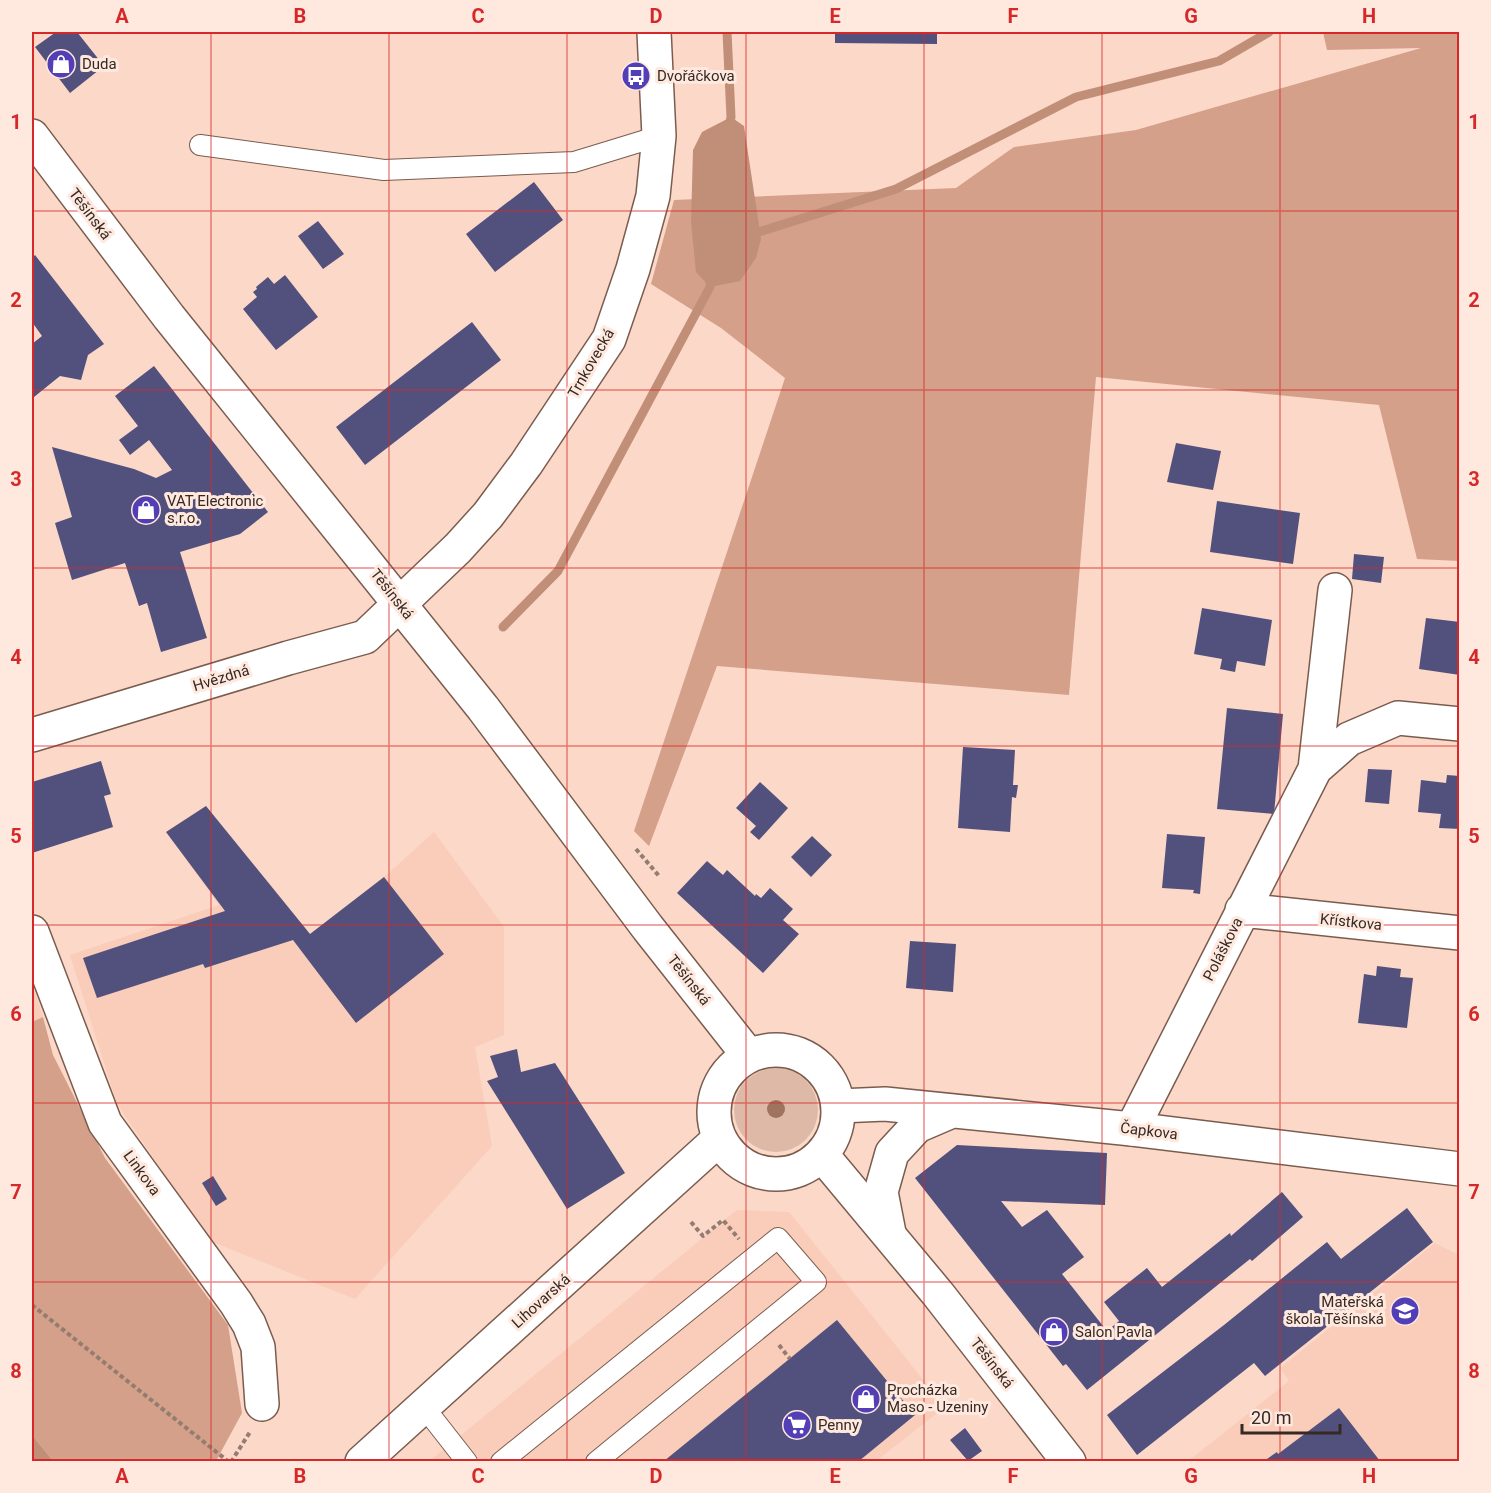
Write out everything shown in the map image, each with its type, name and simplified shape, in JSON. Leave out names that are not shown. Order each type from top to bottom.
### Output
[{"type":"street","name":"Trnkovecká","points":[[401,604],[458,549],[488,515],[544,438],[609,339],[633,269],[653,196],[659,136],[654,32]]},
{"type":"street","name":"Těšínská","points":[[32,136],[169,317],[483,708],[648,928],[749,1056]]},
{"type":"street","name":"Poláškova","points":[[1132,1129],[1315,769],[1335,590]]},
{"type":"street","name":"Hvězdná","points":[[32,735],[288,658],[321,658],[365,637],[401,604]]},
{"type":"street","name":"Poláškova","points":[[1315,769],[1349,739],[1398,718],[1460,724]]},
{"type":"street","name":"Křístkova","points":[[1242,910],[1460,933]]},
{"type":"street","name":"Linkova","points":[[32,932],[105,1123],[249,1324],[258,1347],[262,1404]]},
{"type":"street","points":[[768,1050],[788,1050],[807,1057],[823,1070],[834,1086],[839,1106],[838,1123],[832,1140],[822,1155],[806,1167],[787,1173],[767,1174],[747,1167],[731,1156],[719,1139],[714,1120],[714,1101],[721,1082],[733,1066],[749,1056],[768,1050]]},
{"type":"street","name":"Čapkova","points":[[839,1106],[885,1104],[1132,1129],[1460,1169]]},
{"type":"street","points":[[889,1233],[881,1192],[892,1153],[917,1126],[952,1111]]},
{"type":"street","name":"Lihovarská","points":[[362,1461],[719,1139]]},
{"type":"street","name":"Těšínská","points":[[822,1155],[889,1233],[1069,1461]]},
{"type":"lane","points":[[200,145],[384,170],[574,162],[659,136]]},
{"type":"lane","points":[[501,1461],[778,1238],[816,1282],[596,1461]]},
{"type":"lane","points":[[424,1407],[467,1461]]},
{"type":"path","points":[[636,849],[659,876]]},
{"type":"path","points":[[692,1222],[703,1236],[723,1220],[741,1242]]},
{"type":"path","points":[[32,1305],[229,1461]]},
{"type":"shaded area","points":[[1323,32],[1459,32],[1459,561],[1417,559],[1379,405],[1096,377],[1069,695],[717,666],[649,846],[634,831],[785,378],[721,328],[651,284],[674,200],[956,188],[1014,147],[1136,130],[1421,48],[1327,50]]},
{"type":"shaded area","points":[[731,117],[744,126],[761,239],[756,258],[740,281],[710,287],[696,272],[691,222],[693,150],[702,132]]},
{"type":"shaded area","points":[[206,806],[310,934],[384,877],[434,832],[504,927],[504,1035],[475,1047],[492,1146],[355,1299],[210,1241],[117,1104],[70,955],[219,905],[166,832]]},
{"type":"shaded area","points":[[32,983],[43,1017],[32,1022]]},
{"type":"shaded area","points":[[43,1017],[53,1055],[105,1158],[228,1325],[242,1413],[216,1461],[53,1461],[32,1435],[32,1022]]},
{"type":"shaded area","points":[[776,1068],[799,1075],[811,1087],[818,1110],[811,1133],[799,1145],[776,1152],[753,1145],[741,1133],[734,1110],[741,1087],[753,1075]]},
{"type":"shaded area","points":[[737,1210],[789,1212],[945,1407],[876,1461],[428,1462]]},
{"type":"shaded area","name":"Mateřská škola Těšínská","points":[[1435,1243],[1459,1255],[1459,1461],[1187,1462],[1289,1381],[1280,1368]]},
{"type":"shaded area","points":[[32,1435],[53,1461],[32,1461]]},
{"type":"building","points":[[56,32],[77,32],[104,66],[70,93],[35,47]]},
{"type":"building","points":[[835,32],[937,32],[937,44],[835,43]]},
{"type":"building","points":[[534,182],[563,220],[495,272],[466,234]]},
{"type":"building","points":[[318,221],[344,254],[323,269],[298,236]]},
{"type":"building","points":[[35,255],[104,344],[88,355],[81,380],[60,376],[34,397],[32,394],[32,344],[42,336],[32,322],[32,258]]},
{"type":"building","points":[[285,275],[318,317],[276,350],[243,309],[257,297],[253,292],[268,277],[274,284]]},
{"type":"building","points":[[472,322],[501,360],[365,465],[336,427]]},
{"type":"building","points":[[154,366],[268,512],[240,534],[180,552],[207,638],[161,652],[147,603],[139,606],[125,563],[72,580],[55,523],[72,517],[52,447],[134,469],[156,478],[172,470],[149,440],[130,455],[119,440],[138,426],[115,396]]},
{"type":"building","points":[[1176,443],[1221,451],[1213,490],[1167,482]]},
{"type":"building","points":[[1217,501],[1300,513],[1293,564],[1210,552]]},
{"type":"building","points":[[1354,554],[1384,557],[1381,583],[1352,579]]},
{"type":"building","points":[[1202,608],[1272,620],[1265,666],[1237,661],[1235,672],[1220,669],[1222,659],[1194,654]]},
{"type":"building","points":[[1426,618],[1460,622],[1460,675],[1419,669]]},
{"type":"building","points":[[1227,708],[1283,714],[1274,814],[1217,809]]},
{"type":"building","points":[[963,747],[1015,750],[1013,785],[1018,785],[1016,798],[1012,797],[1010,832],[958,828]]},
{"type":"building","points":[[101,761],[111,794],[104,796],[113,827],[32,853],[32,782]]},
{"type":"building","points":[[1368,769],[1392,770],[1389,804],[1365,802]]},
{"type":"building","points":[[1447,775],[1460,776],[1460,829],[1439,828],[1441,814],[1418,812],[1421,780],[1446,783]]},
{"type":"building","points":[[760,782],[788,808],[759,840],[750,832],[756,826],[736,808]]},
{"type":"building","points":[[206,806],[310,934],[384,877],[444,954],[356,1023],[293,940],[205,968],[203,964],[97,998],[83,958],[225,911],[166,832]]},
{"type":"building","points":[[1167,834],[1205,837],[1200,894],[1193,893],[1194,890],[1162,888]]},
{"type":"building","points":[[812,836],[832,855],[811,877],[791,857]]},
{"type":"building","points":[[707,861],[723,875],[727,870],[755,896],[756,894],[761,898],[770,888],[793,909],[783,920],[799,934],[763,973],[677,893]]},
{"type":"building","points":[[910,941],[956,944],[953,992],[906,988]]},
{"type":"building","points":[[1377,966],[1401,969],[1400,977],[1413,978],[1407,1028],[1358,1023],[1364,974],[1376,976]]},
{"type":"building","points":[[517,1049],[521,1072],[555,1063],[625,1173],[567,1209],[487,1081],[498,1077],[490,1056]]},
{"type":"building","points":[[957,1145],[1107,1153],[1105,1205],[1001,1201],[1022,1227],[1047,1210],[1084,1257],[1062,1274],[1107,1331],[1119,1321],[1104,1302],[1147,1268],[1162,1287],[1230,1233],[1231,1236],[1282,1192],[1303,1217],[1252,1261],[1250,1259],[1087,1390],[1066,1364],[1063,1366],[915,1178]]},
{"type":"building","points":[[213,1176],[227,1199],[216,1206],[202,1183]]},
{"type":"building","points":[[1407,1208],[1433,1242],[1265,1376],[1254,1363],[1137,1455],[1107,1415],[1327,1242],[1341,1259]]},
{"type":"building","points":[[837,1320],[915,1415],[859,1461],[664,1461]]},
{"type":"building","points":[[1339,1408],[1380,1461],[1264,1461],[1277,1452],[1278,1454]]},
{"type":"building","points":[[965,1428],[982,1451],[968,1461],[950,1440]]},
{"type":"waterway","points":[[727,32],[731,117],[729,128]]},
{"type":"waterway","points":[[749,235],[896,189],[1076,97],[1219,61],[1269,32]]},
{"type":"waterway","points":[[503,627],[558,571],[710,287],[711,275]]},
{"type":"place","name":"Duda","points":[[61,64]]},
{"type":"place","name":"Dvořáčkova","points":[[636,76]]},
{"type":"place","name":"VAT Electronic s.r.o.","points":[[146,510]]},
{"type":"place","name":"Mateřská škola Těšínská","points":[[1405,1311]]},
{"type":"place","name":"Salon Pavla","points":[[1054,1332]]},
{"type":"place","name":"Procházka Maso - Uzeniny","points":[[866,1399]]},
{"type":"place","name":"Penny","points":[[797,1425]]}]
